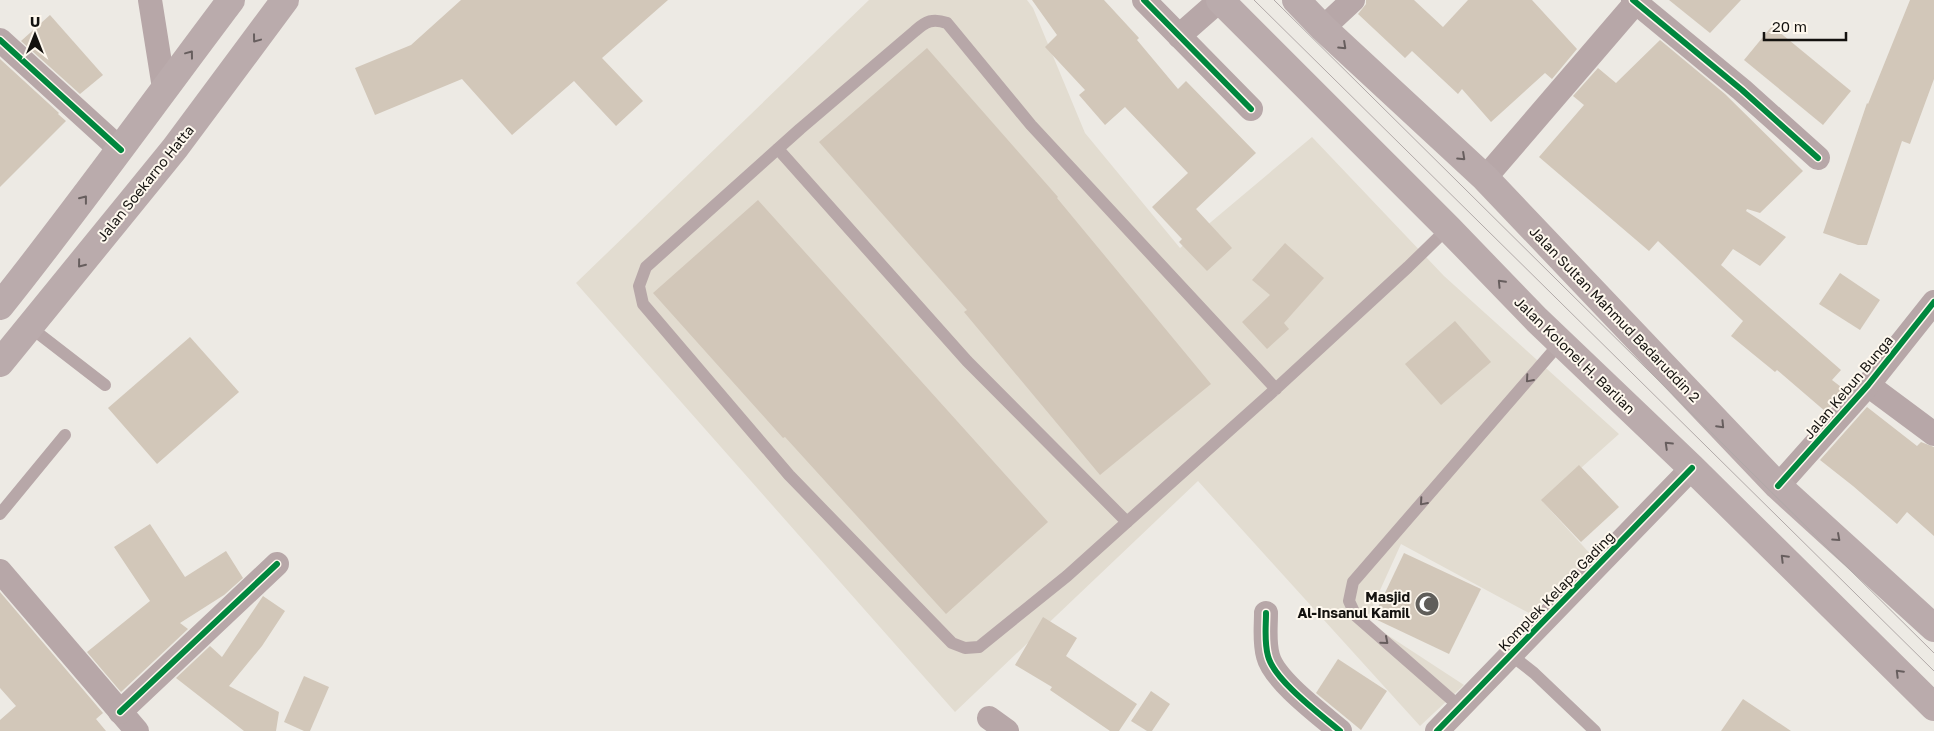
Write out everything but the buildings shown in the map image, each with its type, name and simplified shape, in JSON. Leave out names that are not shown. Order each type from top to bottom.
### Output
[{"type":"highway","points":[[1,303],[121,150],[164,88],[231,0]]},
{"type":"highway","name":"Jalan Soekarno Hatta","points":[[0,363],[175,148],[285,0]]},
{"type":"highway","name":"Jalan Kolonel H. Barlian","points":[[1220,0],[1560,342],[1692,468],[1934,707]]},
{"type":"highway","name":"Jalan Sultan Mahmud Badaruddin 2","points":[[1296,0],[1323,28],[1485,178],[1778,486],[1934,628]]},
{"type":"street","points":[[150,0],[164,88]]},
{"type":"street","points":[[1144,0],[1251,109]]},
{"type":"street","points":[[1179,36],[1220,0]]},
{"type":"street","points":[[1323,28],[1353,0]]},
{"type":"street","points":[[1485,178],[1636,1],[1742,90],[1818,158]]},
{"type":"street","points":[[0,40],[121,150]]},
{"type":"street","name":"Jalan Kebun Bunga","points":[[1778,486],[1868,385],[1934,302]]},
{"type":"street","points":[[1868,385],[1934,434]]},
{"type":"street","name":"Komplek Kelapa Gading","points":[[1437,731],[1692,468]]},
{"type":"street","points":[[120,712],[277,564]]},
{"type":"street","points":[[0,571],[137,731]]},
{"type":"street","points":[[1266,613],[1268,658],[1279,675],[1295,692],[1340,731]]},
{"type":"lane","points":[[1276,389],[1030,125],[947,24],[936,19],[926,22],[778,149],[646,267],[640,286],[643,304],[789,475],[952,643],[965,648],[979,647],[1067,576],[1276,389],[1448,228]]},
{"type":"lane","points":[[778,149],[967,361],[1127,522]]},
{"type":"lane","points":[[30,327],[105,385]]},
{"type":"lane","points":[[1460,707],[1356,616],[1349,601],[1353,582],[1560,342]]},
{"type":"lane","points":[[0,514],[65,435]]},
{"type":"lane","points":[[1511,655],[1534,673],[1595,731]]},
{"type":"shaded area","points":[[869,0],[1027,0],[1033,8],[1085,133],[1180,248],[1312,137],[1444,276],[1619,434],[1543,502],[1593,557],[1529,613],[1401,544],[1366,621],[1464,685],[1420,726],[1198,481],[955,712],[576,283]]},
{"type":"tram line","points":[[1254,0],[1934,671]]},
{"type":"tram line","points":[[1274,0],[1934,653]]},
{"type":"cycle path","points":[[1144,0],[1251,109]]},
{"type":"cycle path","points":[[1633,0],[1742,90],[1818,158]]},
{"type":"cycle path","points":[[0,40],[121,150]]},
{"type":"cycle path","points":[[1778,486],[1868,385],[1934,302]]},
{"type":"cycle path","points":[[1437,731],[1692,468]]},
{"type":"cycle path","points":[[120,712],[277,564]]},
{"type":"cycle path","points":[[1266,613],[1266,645],[1272,665],[1288,686],[1340,731]]},
{"type":"place","name":"Masjid Al-Insanul Kamil","points":[[1427,604]]}]
